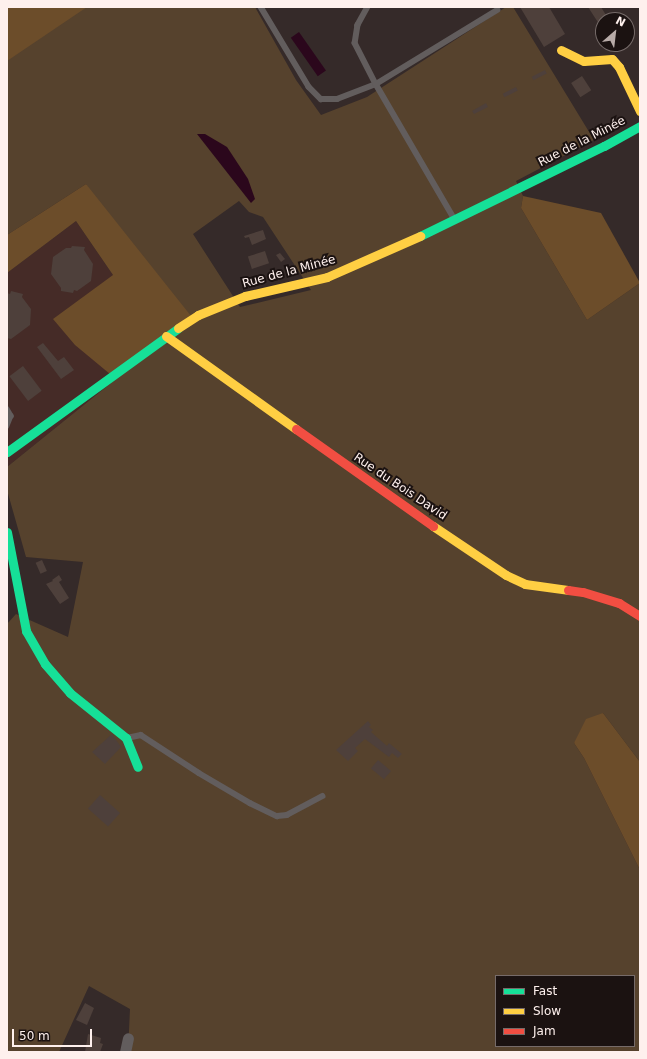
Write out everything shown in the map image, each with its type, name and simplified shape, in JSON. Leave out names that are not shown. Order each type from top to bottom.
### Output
[{"type":"street","points":[[561,50],[584,61],[612,59],[619,67],[640,111]]},
{"type":"street","name":"Rue de la Minée","points":[[7,452],[166,336],[198,316],[245,296],[327,277],[455,220],[604,146],[640,126]]},
{"type":"street","name":"Rue du Bois David","points":[[166,336],[366,480],[506,575],[526,584],[584,592],[619,603],[640,616]]},
{"type":"street","points":[[7,532],[26,631],[46,664],[70,693],[126,738],[138,767]]},
{"type":"street","points":[[125,1052],[128,1038]]},
{"type":"lane","points":[[261,7],[309,86],[321,99],[337,99],[376,84],[497,10]]},
{"type":"lane","points":[[368,7],[358,25],[356,43],[376,84],[455,220]]},
{"type":"lane","points":[[7,409],[11,416],[7,426]]},
{"type":"lane","points":[[126,738],[141,735],[199,773],[250,803],[277,816],[287,815],[322,796]]},
{"type":"shaded area","points":[[7,7],[255,7],[296,80],[321,115],[367,97],[506,7],[513,7],[594,140],[516,181],[523,196],[521,208],[587,320],[640,283],[640,762],[603,713],[574,743],[584,758],[640,870],[640,1052],[128,1052],[130,1009],[89,986],[59,1052],[9,1052],[7,1050],[7,624],[16,614],[68,637],[83,562],[26,557],[7,490],[7,467],[168,337],[86,184],[7,235]],"holes":[[[239,201],[249,212],[263,217],[311,290],[240,307],[193,234]]]},
{"type":"shaded area","points":[[7,7],[87,7],[7,61]]},
{"type":"shaded area","points":[[299,32],[326,71],[318,76],[291,38]]},
{"type":"shaded area","points":[[197,134],[205,134],[227,147],[248,179],[255,199],[251,203]]},
{"type":"shaded area","points":[[86,184],[195,321],[116,379],[75,345],[53,319],[113,275],[76,221],[7,273],[7,235]]},
{"type":"shaded area","points":[[523,196],[601,213],[640,283],[587,320],[521,208]]},
{"type":"shaded area","points":[[76,221],[113,275],[103,367],[116,379],[7,467],[7,273]]},
{"type":"shaded area","points":[[603,713],[640,762],[640,870],[584,758],[574,743],[586,719]]},
{"type":"building","points":[[520,7],[549,7],[565,34],[544,47]]},
{"type":"building","points":[[588,7],[601,7],[604,12],[595,12],[595,18]]},
{"type":"building","points":[[545,70],[547,74],[533,80],[532,77]]},
{"type":"building","points":[[582,76],[591,90],[580,97],[571,83]]},
{"type":"building","points":[[516,87],[518,91],[504,97],[503,94]]},
{"type":"building","points":[[486,103],[488,107],[474,114],[472,111]]},
{"type":"building","points":[[263,230],[266,239],[252,245],[249,237],[245,238],[244,236]]},
{"type":"building","points":[[72,246],[85,247],[84,250],[93,264],[91,281],[77,291],[74,290],[73,293],[61,291],[61,288],[51,274],[53,257],[66,248],[71,248]]},
{"type":"building","points":[[265,251],[269,263],[252,269],[248,257]]},
{"type":"building","points":[[280,253],[285,259],[281,262],[276,255]]},
{"type":"building","points":[[11,291],[23,294],[22,297],[31,309],[30,325],[11,339],[7,338],[7,293],[10,294]]},
{"type":"building","points":[[43,343],[58,361],[64,357],[74,370],[61,379],[37,347]]},
{"type":"building","points":[[23,366],[42,391],[28,401],[9,376]]},
{"type":"building","points":[[42,560],[47,571],[40,574],[36,563]]},
{"type":"building","points":[[59,575],[62,580],[59,582],[69,598],[60,604],[46,584],[53,581],[52,580]]},
{"type":"building","points":[[368,721],[371,725],[369,727],[373,730],[371,732],[387,746],[389,743],[402,754],[398,758],[392,753],[389,757],[365,739],[355,748],[358,751],[348,761],[336,750]]},
{"type":"building","points":[[112,734],[121,747],[105,764],[92,752]]},
{"type":"building","points":[[378,760],[391,771],[384,779],[371,768]]},
{"type":"building","points":[[100,795],[120,813],[108,826],[88,808]]},
{"type":"building","points":[[85,1003],[94,1008],[87,1025],[76,1020]]},
{"type":"building","points":[[88,1034],[101,1038],[100,1043],[103,1044],[100,1052],[85,1052]]},
{"type":"traffic: fast","points":[[420,236],[604,146],[640,126]]},
{"type":"traffic: fast","points":[[7,452],[178,328]]},
{"type":"traffic: fast","points":[[7,532],[26,631],[45,664],[70,693],[126,738],[138,767]]},
{"type":"traffic: slow","points":[[561,50],[584,61],[612,59],[619,67],[640,111]]},
{"type":"traffic: slow","points":[[178,328],[198,315],[245,296],[327,277],[420,236]]},
{"type":"traffic: slow","points":[[166,336],[296,429]]},
{"type":"traffic: slow","points":[[433,526],[506,575],[525,584],[568,590]]},
{"type":"traffic: jam","points":[[296,429],[433,526]]},
{"type":"traffic: jam","points":[[568,590],[583,592],[619,603],[640,616]]}]
